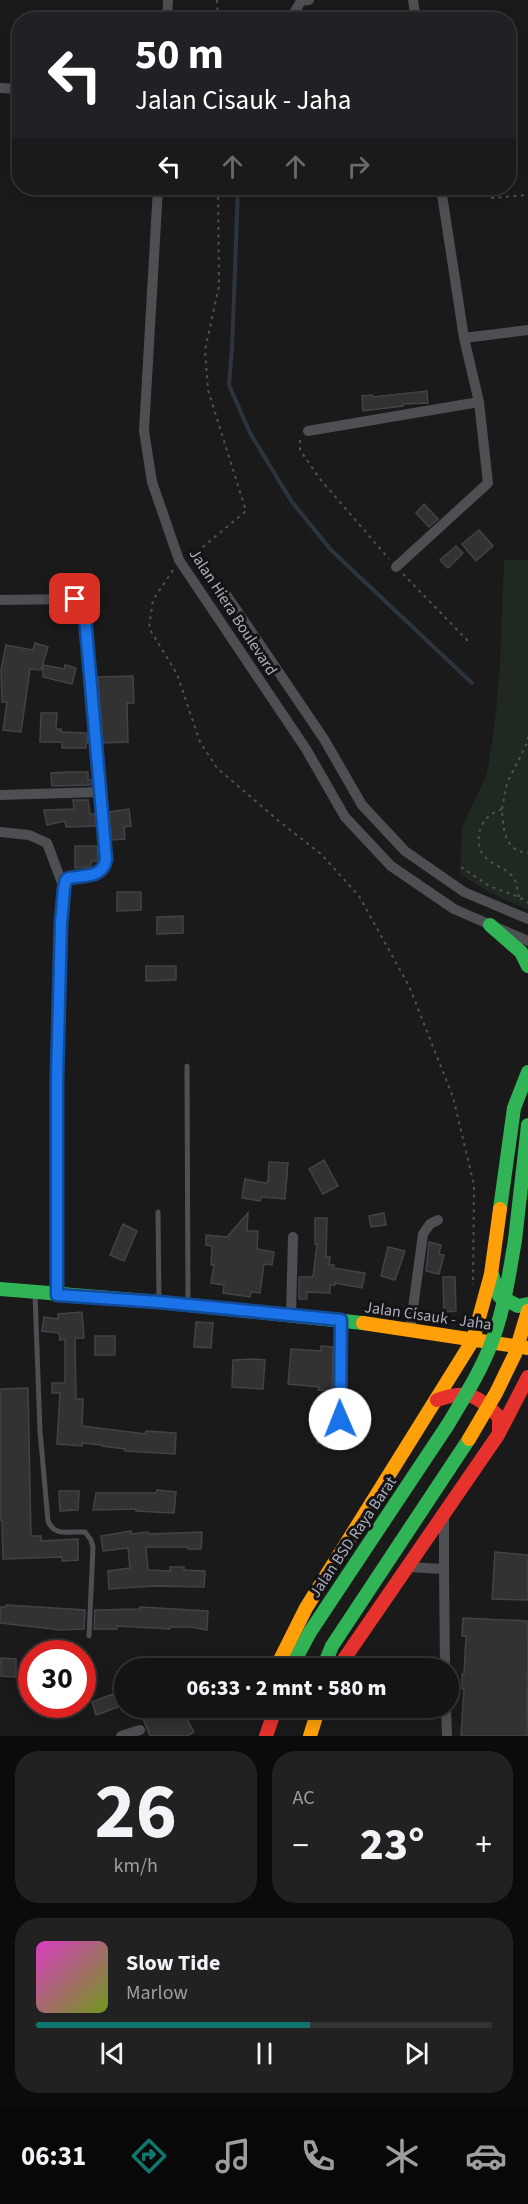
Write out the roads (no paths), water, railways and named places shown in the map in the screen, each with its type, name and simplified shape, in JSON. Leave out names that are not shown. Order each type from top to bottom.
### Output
[{"type":"main road","points":[[490,925],[521,952],[528,966]]},
{"type":"main road","points":[[281,1658],[306,1608],[473,1340],[491,1274],[514,1108],[528,1072]]},
{"type":"main road","name":"Jalan BSD Raya Barat","points":[[296,1658],[310,1632],[447,1426],[474,1381],[491,1344],[506,1295],[515,1240],[528,1125]]},
{"type":"main road","points":[[491,1274],[499,1296],[518,1306],[528,1304]]},
{"type":"main road","name":"Jalan Cisauk - Jaha","points":[[0,1289],[341,1320],[528,1348]]},
{"type":"main road","points":[[327,1658],[332,1646],[469,1439],[496,1393],[515,1354],[528,1311]]},
{"type":"main road","points":[[345,1658],[498,1435],[528,1377]]},
{"type":"main road","points":[[437,1400],[459,1392],[482,1399],[499,1417],[498,1435]]},
{"type":"main road","points":[[266,1736],[267,1718]]},
{"type":"main road","points":[[266,1736],[272,1718]]},
{"type":"main road","points":[[310,1736],[311,1718]]},
{"type":"main road","points":[[310,1736],[316,1718]]},
{"type":"street","points":[[295,12],[301,1],[309,0]]},
{"type":"street","name":"Jalan Hiera Boulevard","points":[[158,195],[144,431],[152,482],[179,560],[306,749],[345,817],[391,866],[454,909],[528,941]]},
{"type":"street","points":[[396,567],[488,483],[478,402],[464,338],[442,195]]},
{"type":"street","points":[[464,338],[528,330]]},
{"type":"street","points":[[308,431],[478,402]]},
{"type":"street","name":"Jalan Hiera Boulevard","points":[[225,593],[324,739],[362,805],[405,850],[464,892],[528,919]]},
{"type":"street","points":[[0,600],[75,599],[81,601],[84,606],[106,859],[105,867],[100,873],[69,878],[64,888],[57,1078],[57,1295]]},
{"type":"street","points":[[306,749],[324,739]]},
{"type":"street","points":[[0,795],[99,792]]},
{"type":"street","points":[[0,832],[29,835],[47,843],[64,888]]},
{"type":"street","points":[[410,1330],[423,1234],[430,1224],[438,1220]]},
{"type":"street","points":[[291,1315],[293,1237]]},
{"type":"street","points":[[340,1419],[341,1320]]},
{"type":"street","points":[[444,1514],[445,1658]]},
{"type":"street","points":[[408,1567],[444,1569]]},
{"type":"street","points":[[446,1718],[447,1736]]},
{"type":"street","points":[[121,1736],[140,1730]]},
{"type":"lane","points":[[187,1066],[188,1305]]},
{"type":"lane","points":[[158,1212],[159,1302]]},
{"type":"lane","points":[[34,1293],[40,1431],[48,1521],[52,1529],[57,1532],[85,1532],[91,1540],[93,1547],[89,1636]]},
{"type":"waterway","points":[[238,195],[229,385],[250,433],[292,502],[331,550],[472,683]]}]
